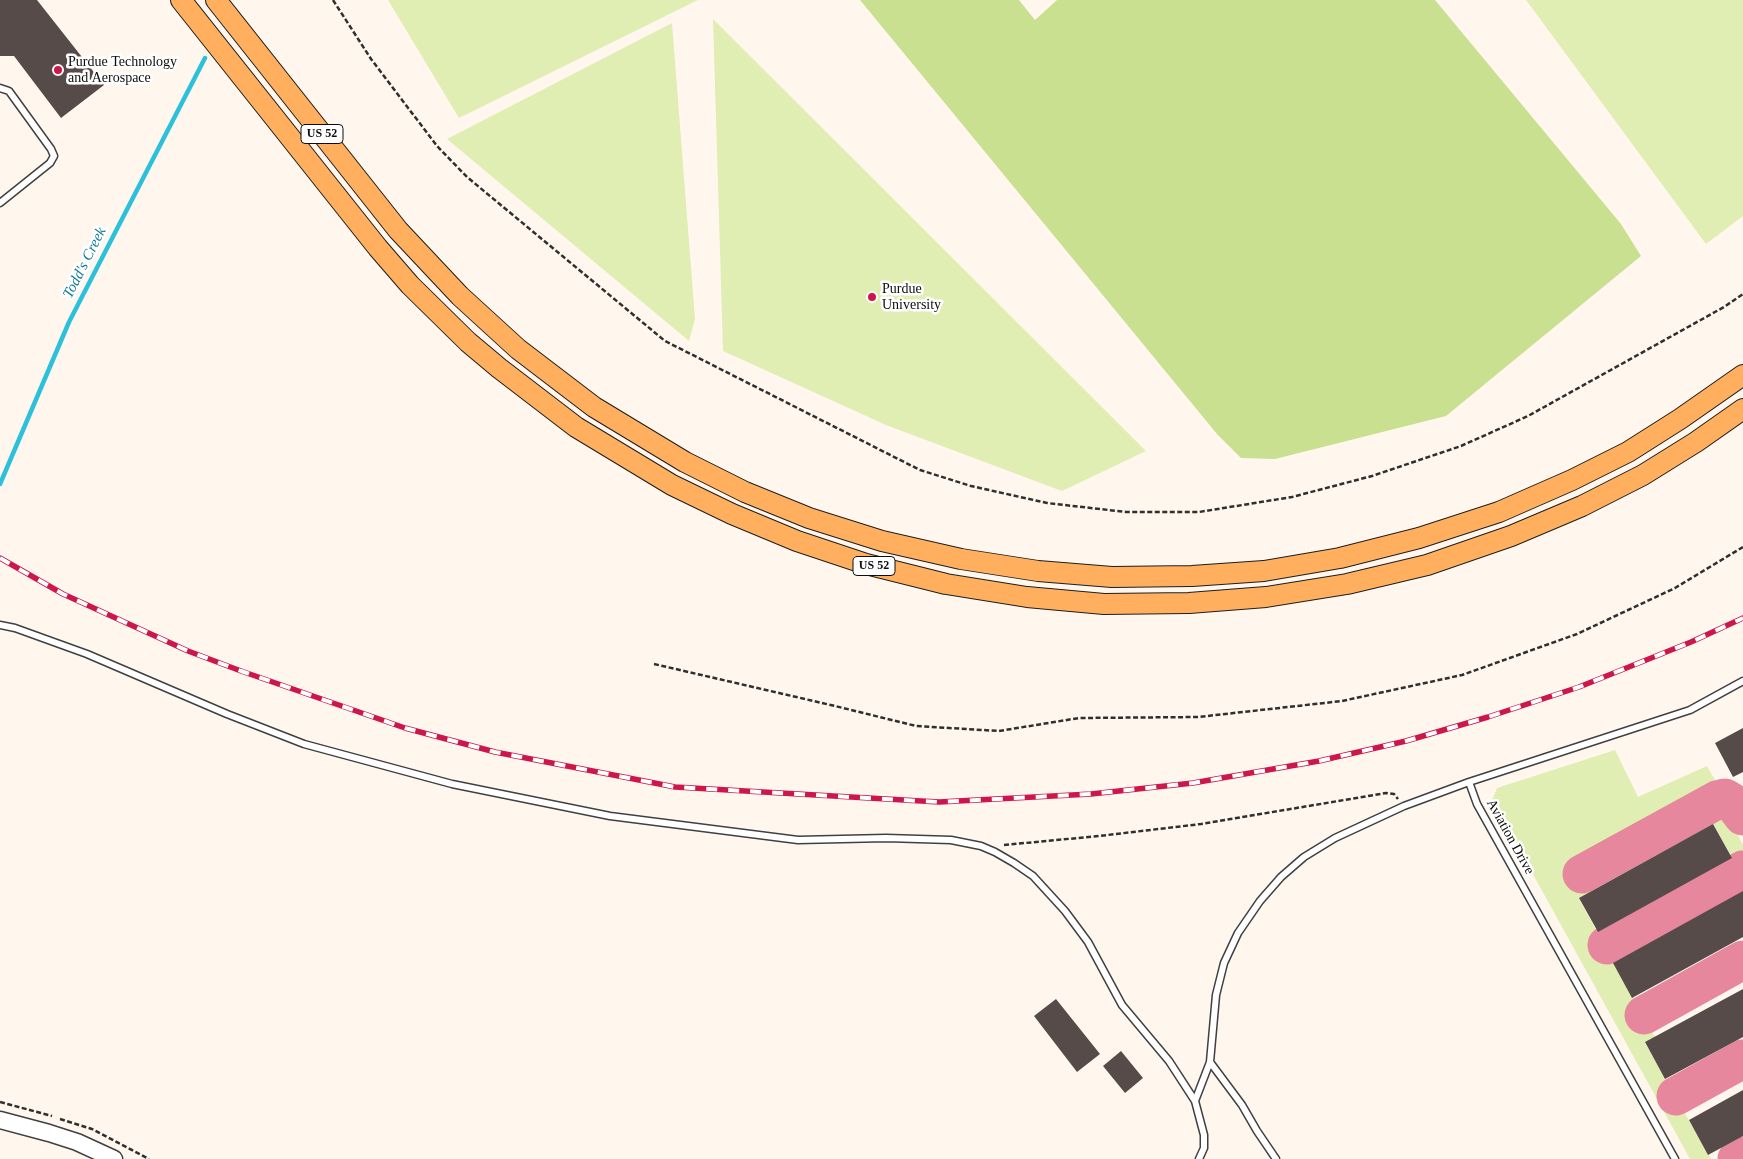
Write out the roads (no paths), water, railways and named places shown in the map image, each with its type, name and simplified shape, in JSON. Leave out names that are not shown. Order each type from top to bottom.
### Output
[{"type":"main road","name":"US 52","points":[[181,0],[378,248],[416,291],[468,342],[498,368],[576,427],[672,485],[732,514],[797,541],[866,564],[946,584],[1027,597],[1104,604],[1199,602],[1266,597],[1347,584],[1428,565],[1511,536],[1582,506],[1643,475],[1696,442],[1743,409]]},
{"type":"main road","name":"US 52","points":[[216,0],[398,230],[460,296],[518,349],[594,407],[685,462],[745,492],[809,518],[882,541],[960,559],[1038,572],[1112,577],[1192,576],[1264,570],[1340,558],[1419,538],[1500,512],[1572,480],[1628,452],[1680,419],[1743,375]]},
{"type":"street","points":[[0,1120],[68,1139],[114,1159]]},
{"type":"lane","points":[[0,88],[8,92],[51,149],[54,156],[50,163],[0,203]]},
{"type":"lane","points":[[0,625],[14,628],[87,654],[227,714],[304,744],[452,784],[610,816],[798,840],[886,838],[952,840],[981,846],[995,852],[1033,876],[1065,911],[1088,942],[1122,1005],[1170,1061],[1195,1101],[1204,1135],[1204,1148],[1199,1159]]},
{"type":"lane","points":[[1195,1101],[1210,1062],[1216,995],[1224,963],[1238,933],[1260,901],[1304,857],[1335,838],[1404,806],[1469,782],[1690,710],[1743,681]]},
{"type":"lane","name":"Aviation Drive","points":[[1469,782],[1477,804],[1675,1159]]},
{"type":"lane","points":[[1210,1062],[1242,1105],[1276,1159]]},
{"type":"waterway","name":"Todd's Creek","points":[[0,484],[69,322],[205,58]]},
{"type":"railway","points":[[0,558],[63,594],[188,651],[405,728],[495,752],[675,787],[939,802],[1091,794],[1193,783],[1319,761],[1406,741],[1488,717],[1579,687],[1691,642],[1743,618]]},
{"type":"place","name":"Purdue Technology and Aerospace","points":[[58,70]]},
{"type":"place","name":"Purdue University","points":[[872,297]]}]
